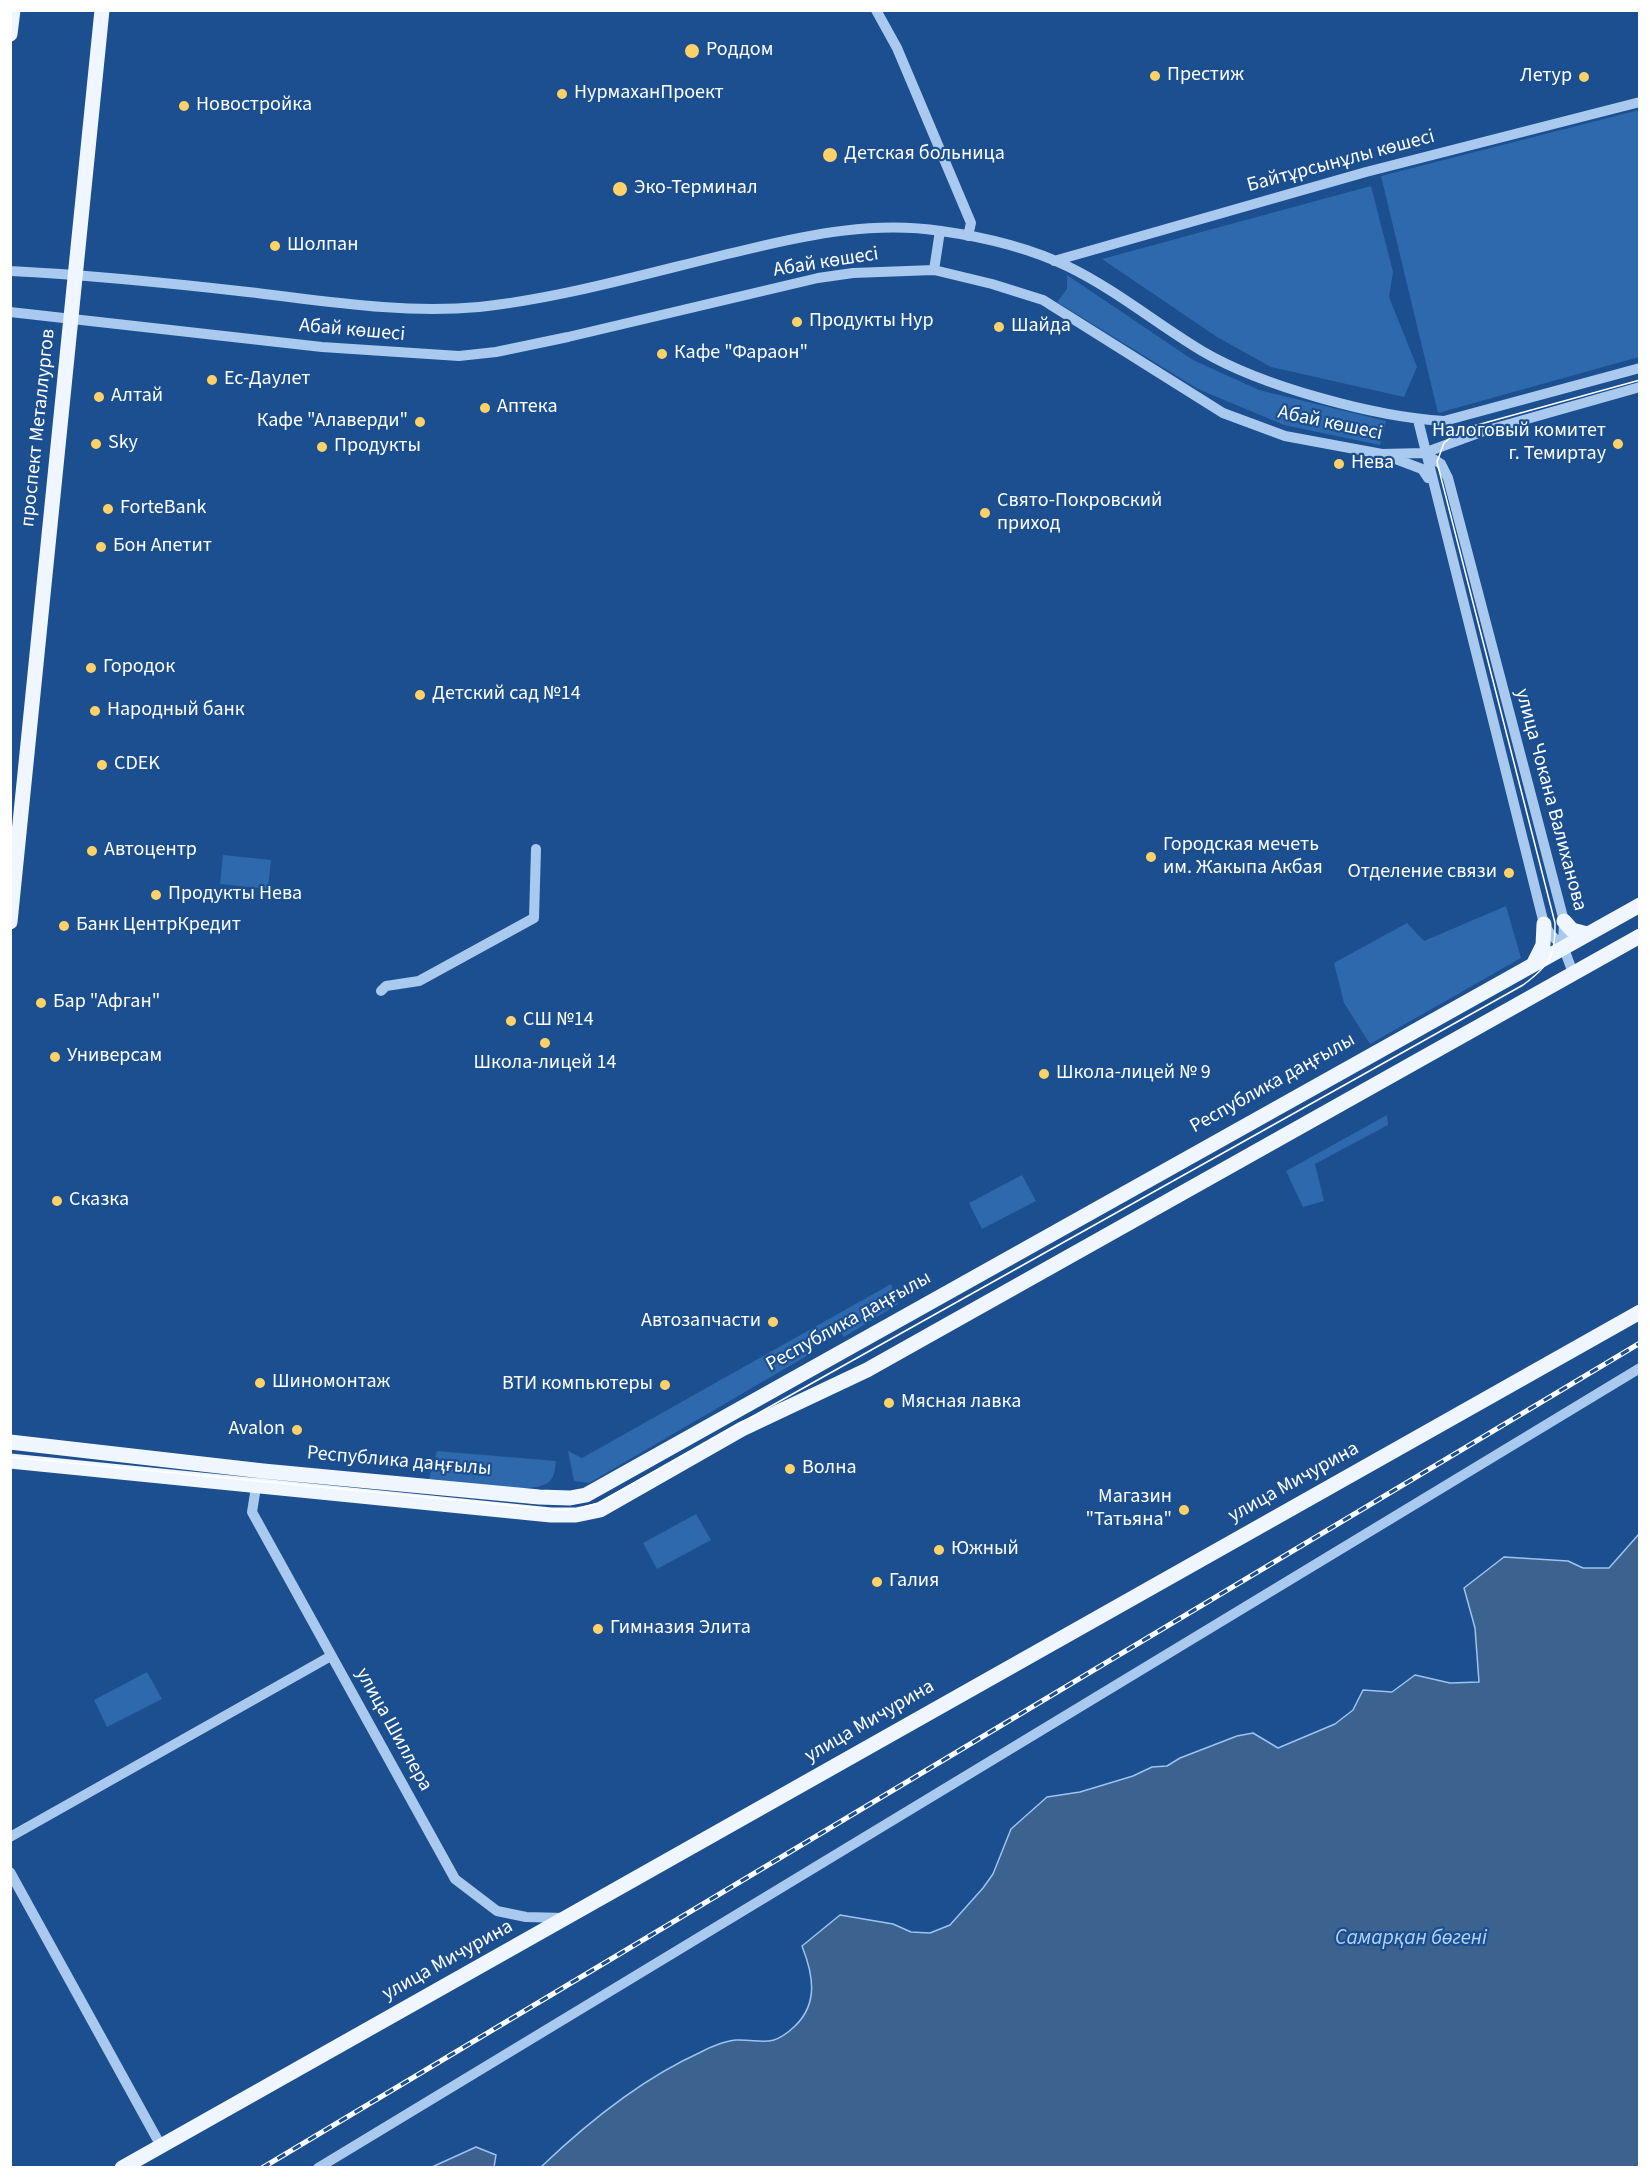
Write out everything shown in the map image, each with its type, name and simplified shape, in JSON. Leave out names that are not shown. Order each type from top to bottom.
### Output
[{"type":"main road","points":[[10,34],[13,10]]},
{"type":"main road","name":"проспект Металлургов","points":[[10,922],[102,10]]},
{"type":"main road","name":"Республика даңғылы","points":[[10,1442],[263,1471],[539,1497],[570,1498],[585,1495],[1640,905]]},
{"type":"main road","points":[[1564,921],[1572,930],[1587,934]]},
{"type":"main road","points":[[1533,963],[1543,945],[1544,924]]},
{"type":"main road","name":"Республика даңғылы","points":[[10,1461],[551,1515],[576,1515],[600,1510],[742,1429],[867,1370],[1640,936]]},
{"type":"main road","name":"улица Мичурина","points":[[122,2168],[1640,1312]]},
{"type":"street","points":[[876,10],[897,48],[971,224],[968,236]]},
{"type":"street","name":"Байтұрсынұлы көшесі","points":[[1054,261],[1366,172],[1640,102]]},
{"type":"street","name":"Абай көшесі","points":[[10,271],[76,274],[389,309],[444,310],[535,298],[807,235],[882,228],[940,231],[1014,245],[1054,261],[1110,291],[1202,351],[1271,383],[1418,420],[1444,421],[1640,368]]},
{"type":"street","points":[[934,270],[940,231]]},
{"type":"street","name":"Абай көшесі","points":[[10,312],[71,317],[322,347],[459,356],[496,352],[568,337],[818,278],[853,273],[934,270],[992,284],[1043,300],[1223,413],[1285,436],[1382,454],[1424,453],[1640,387]]},
{"type":"street","points":[[1418,420],[1424,453]]},
{"type":"street","points":[[1448,478],[1448,453],[1458,441]]},
{"type":"street","name":"улица Чокана Валиханова","points":[[1424,453],[1441,464],[1448,478],[1564,921],[1563,946]]},
{"type":"street","name":"улица Чокана Валиханова","points":[[1424,453],[1544,924],[1551,935],[1563,946]]},
{"type":"street","points":[[1382,454],[1422,469],[1432,483]]},
{"type":"street","points":[[381,991],[386,986],[419,981],[534,918],[536,849]]},
{"type":"street","points":[[1563,946],[1573,973]]},
{"type":"street","points":[[318,2168],[1640,1368]]},
{"type":"street","name":"улица Шиллера","points":[[256,1487],[252,1512],[455,1879],[497,1911],[526,1917],[568,1918]]},
{"type":"street","points":[[10,1837],[331,1656]]},
{"type":"street","points":[[10,1872],[161,2146]]},
{"type":"shaded area","points":[[1639,110],[1639,357],[1438,413],[1381,176]]},
{"type":"shaded area","points":[[1371,186],[1393,272],[1389,297],[1417,367],[1404,397],[1271,367],[1217,337],[1102,259]]},
{"type":"shaded area","points":[[1067,275],[1193,360],[1259,390],[1386,421],[1380,445],[1284,425],[1198,389],[1057,302],[1067,289]]},
{"type":"shaded area","points":[[223,855],[271,860],[268,889],[220,884]]},
{"type":"shaded area","points":[[1506,906],[1521,958],[1370,1044],[1344,1003],[1334,963],[1407,923],[1424,941]]},
{"type":"shaded area","points":[[1387,1115],[1388,1125],[1315,1164],[1324,1201],[1303,1207],[1286,1171]]},
{"type":"shaded area","points":[[1022,1175],[1036,1201],[982,1229],[969,1203]]},
{"type":"shaded area","points":[[891,1284],[898,1304],[844,1337],[840,1332],[808,1349],[810,1354],[589,1483],[574,1481],[568,1451],[582,1458]]},
{"type":"shaded area","points":[[437,1451],[556,1461],[551,1480],[540,1486],[492,1487],[429,1479]]},
{"type":"shaded area","points":[[696,1514],[711,1540],[657,1569],[643,1543]]},
{"type":"shaded area","points":[[147,1672],[162,1699],[107,1727],[94,1700]]},
{"type":"water","name":"Самарқан бөгені","points":[[1639,1534],[1639,2167],[541,2167],[596,2118],[636,2088],[679,2063],[727,2042],[773,2040],[787,2033],[803,2017],[811,1998],[811,1978],[802,1946],[840,1915],[893,1924],[911,1932],[930,1933],[950,1925],[983,1888],[993,1874],[1011,1829],[1047,1797],[1080,1792],[1133,1776],[1152,1767],[1167,1766],[1180,1758],[1237,1736],[1253,1733],[1278,1748],[1335,1724],[1353,1710],[1363,1690],[1392,1692],[1415,1675],[1450,1683],[1479,1682],[1475,1628],[1464,1588],[1504,1557],[1568,1561],[1583,1568],[1609,1568]]},
{"type":"water","points":[[476,2147],[496,2155],[494,2167],[432,2167]]},
{"type":"tram line","points":[[10,1457],[557,1510],[577,1509],[598,1503],[1523,985],[1539,972],[1549,959],[1554,944],[1555,923],[1437,462],[1444,443],[1459,430],[1640,380]]},
{"type":"railway","points":[[262,2168],[1640,1343]]},
{"type":"place","name":"Роддом","points":[[692,51]]},
{"type":"place","name":"Престиж","points":[[1155,76]]},
{"type":"place","name":"Летур","points":[[1584,77]]},
{"type":"place","name":"НурмаханПроект","points":[[562,94]]},
{"type":"place","name":"Новостройка","points":[[184,106]]},
{"type":"place","name":"Детская больница","points":[[830,155]]},
{"type":"place","name":"Эко-Терминал","points":[[620,189]]},
{"type":"place","name":"Шолпан","points":[[275,246]]},
{"type":"place","name":"Продукты Нур","points":[[797,322]]},
{"type":"place","name":"Шайда","points":[[999,327]]},
{"type":"place","name":"Кафе \"Фараон\"","points":[[662,354]]},
{"type":"place","name":"Ес-Даулет","points":[[212,380]]},
{"type":"place","name":"Алтай","points":[[99,397]]},
{"type":"place","name":"Аптека","points":[[485,408]]},
{"type":"place","name":"Кафе \"Алаверди\"","points":[[420,422]]},
{"type":"place","name":"Sky","points":[[96,444]]},
{"type":"place","name":"Налоговый комитет г. Темиртау","points":[[1618,444]]},
{"type":"place","name":"Продукты","points":[[322,447]]},
{"type":"place","name":"Нева","points":[[1339,464]]},
{"type":"place","name":"ForteBank","points":[[108,509]]},
{"type":"place","name":"Свято-Покровский приход","points":[[985,513]]},
{"type":"place","name":"Бон Апетит","points":[[101,547]]},
{"type":"place","name":"Городок","points":[[91,668]]},
{"type":"place","name":"Детский сад №14","points":[[420,695]]},
{"type":"place","name":"Народный банк","points":[[95,711]]},
{"type":"place","name":"CDEK","points":[[102,765]]},
{"type":"place","name":"Автоцентр","points":[[92,851]]},
{"type":"place","name":"Городская мечеть им. Жакыпа Акбая","points":[[1151,857]]},
{"type":"place","name":"Отделение связи","points":[[1509,873]]},
{"type":"place","name":"Продукты Нева","points":[[156,895]]},
{"type":"place","name":"Банк ЦентрКредит","points":[[64,926]]},
{"type":"place","name":"Бар \"Афган\"","points":[[41,1003]]},
{"type":"place","name":"СШ №14","points":[[511,1021]]},
{"type":"place","name":"Школа-лицей 14","points":[[545,1043]]},
{"type":"place","name":"Универсам","points":[[55,1057]]},
{"type":"place","name":"Школа-лицей № 9","points":[[1044,1074]]},
{"type":"place","name":"Сказка","points":[[57,1201]]},
{"type":"place","name":"Автозапчасти","points":[[773,1322]]},
{"type":"place","name":"Шиномонтаж","points":[[260,1383]]},
{"type":"place","name":"ВТИ компьютеры","points":[[665,1385]]},
{"type":"place","name":"Мясная лавка","points":[[889,1403]]},
{"type":"place","name":"Avalon","points":[[297,1430]]},
{"type":"place","name":"Волна","points":[[790,1469]]},
{"type":"place","name":"Магазин \"Татьяна\"","points":[[1184,1510]]},
{"type":"place","name":"Южный","points":[[939,1550]]},
{"type":"place","name":"Галия","points":[[877,1582]]},
{"type":"place","name":"Гимназия Элита","points":[[598,1629]]}]
